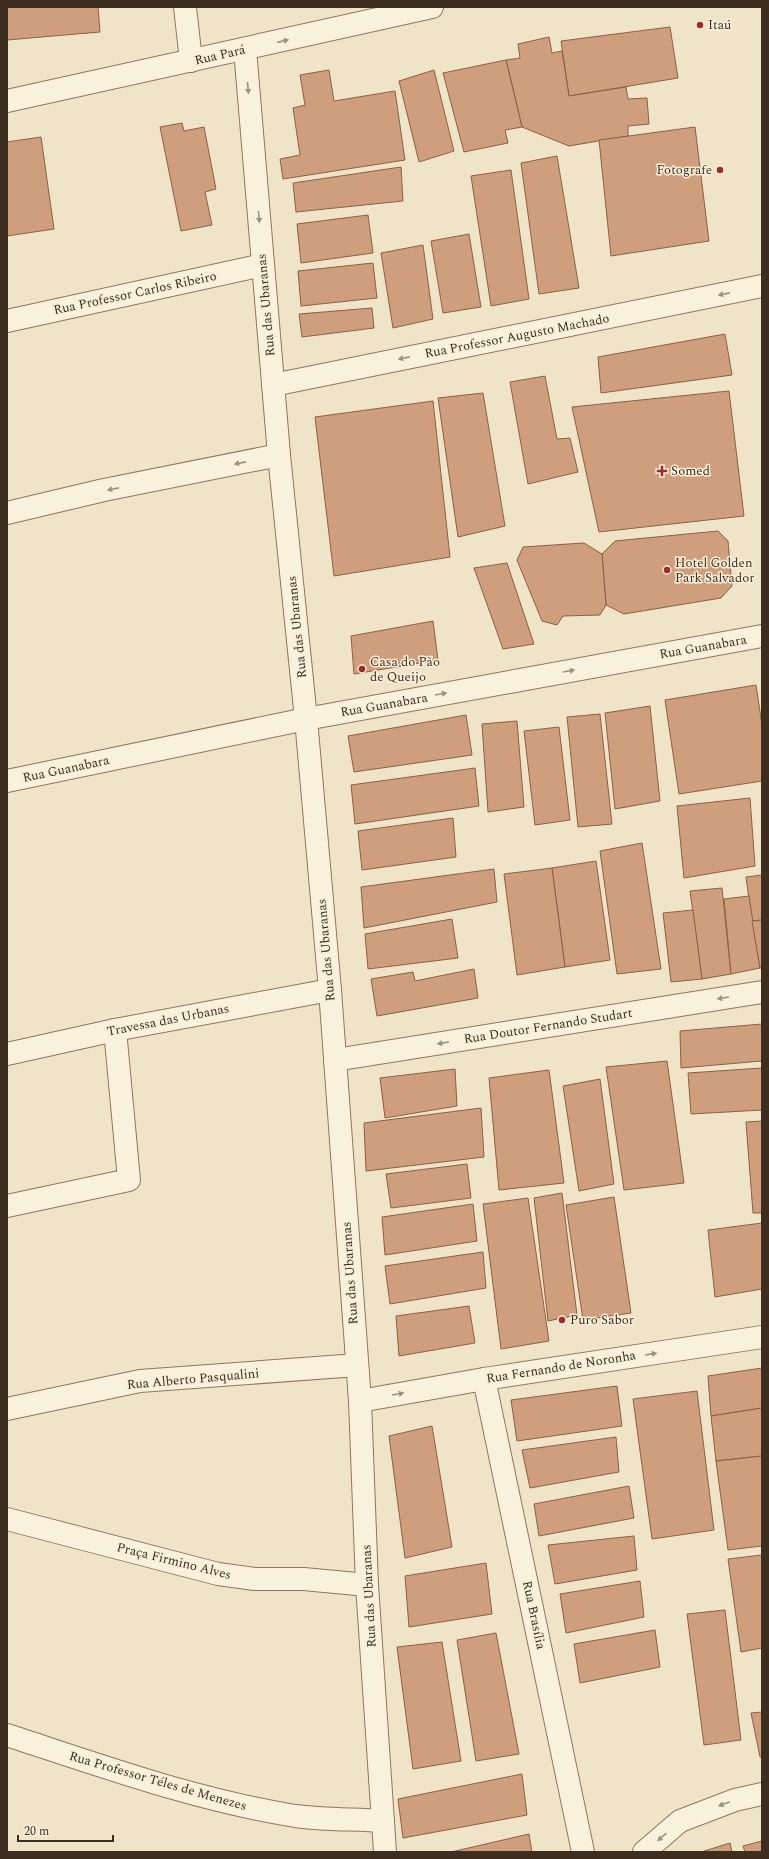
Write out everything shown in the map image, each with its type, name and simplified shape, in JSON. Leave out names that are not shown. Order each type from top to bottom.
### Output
[{"type":"street","points":[[185,7],[191,61]]},
{"type":"street","name":"Rua Pará","points":[[7,101],[432,7]]},
{"type":"street","name":"Rua das Ubaranas","points":[[245,49],[272,385],[306,719],[330,990],[360,1401],[367,1585],[385,1852]]},
{"type":"street","name":"Rua Professor Carlos Ribeiro","points":[[7,321],[263,265]]},
{"type":"street","name":"Rua Professor Augusto Machado","points":[[272,385],[762,286]]},
{"type":"street","points":[[7,513],[104,490],[279,455]]},
{"type":"street","name":"Rua Guanabara","points":[[7,781],[306,719],[762,636]]},
{"type":"street","name":"Travessa das Urbanas","points":[[7,1054],[115,1030],[330,990]]},
{"type":"street","name":"Rua Doutor Fernando Studart","points":[[335,1060],[762,992]]},
{"type":"street","points":[[7,1206],[129,1180],[115,1030]]},
{"type":"street","name":"Rua Fernando de Noronha","points":[[360,1401],[484,1379],[762,1337]]},
{"type":"street","name":"Rua Alberto Pasqualini","points":[[7,1409],[140,1381],[357,1365]]},
{"type":"street","name":"Rua Brasília","points":[[484,1379],[583,1852]]},
{"type":"street","name":"Praça Firmino Alves","points":[[7,1519],[218,1574],[255,1579],[304,1579],[367,1585]]},
{"type":"street","name":"Rua Professor Téles de Menezes","points":[[7,1735],[81,1761],[221,1801],[297,1816],[383,1821]]},
{"type":"street","points":[[644,1852],[680,1821],[736,1800],[762,1794]]},
{"type":"building","points":[[7,7],[98,7],[100,32],[7,40]]},
{"type":"building","points":[[670,27],[678,78],[569,96],[561,41]]},
{"type":"building","points":[[549,37],[552,53],[562,51],[569,96],[626,87],[628,99],[647,98],[649,124],[628,126],[628,136],[569,146],[522,127],[506,60],[520,58],[518,44]]},
{"type":"building","points":[[506,60],[522,127],[505,130],[508,143],[464,152],[443,73]]},
{"type":"building","points":[[329,70],[334,101],[395,91],[405,160],[283,179],[280,159],[300,155],[293,108],[305,105],[300,75]]},
{"type":"building","points":[[434,70],[454,151],[419,162],[399,81]]},
{"type":"building","points":[[182,123],[184,131],[204,127],[216,189],[205,192],[212,225],[181,231],[160,127]]},
{"type":"building","points":[[695,127],[709,241],[611,256],[599,140]]},
{"type":"building","points":[[41,137],[54,229],[7,236],[7,142]]},
{"type":"building","points":[[557,156],[579,288],[539,294],[521,163]]},
{"type":"building","points":[[401,167],[403,201],[296,212],[293,183]]},
{"type":"building","points":[[511,170],[529,299],[491,306],[471,176]]},
{"type":"building","points":[[368,215],[373,253],[301,263],[297,224]]},
{"type":"building","points":[[469,234],[481,307],[443,313],[431,241]]},
{"type":"building","points":[[423,245],[433,319],[393,328],[381,253]]},
{"type":"building","points":[[373,263],[377,298],[301,306],[298,271]]},
{"type":"building","points":[[372,308],[374,328],[302,337],[299,314]]},
{"type":"building","points":[[725,334],[732,375],[601,393],[598,357]]},
{"type":"building","points":[[545,376],[557,439],[570,438],[578,472],[528,484],[510,382]]},
{"type":"building","name":"Somed","points":[[729,391],[744,516],[599,532],[572,407]]},
{"type":"building","points":[[483,393],[505,526],[458,537],[438,398]]},
{"type":"building","points":[[433,401],[450,557],[334,576],[315,417]]},
{"type":"building","name":"Hotel Golden Park Salvador","points":[[718,531],[728,541],[732,586],[721,598],[624,614],[606,605],[602,554],[615,541]]},
{"type":"building","points":[[584,543],[602,554],[606,605],[600,615],[563,616],[557,625],[542,621],[517,560],[523,547]]},
{"type":"building","points":[[507,563],[534,644],[503,649],[474,568]]},
{"type":"building","points":[[433,621],[438,660],[354,674],[351,636]]},
{"type":"building","points":[[756,685],[762,725],[762,781],[679,794],[665,700]]},
{"type":"building","points":[[650,706],[660,801],[615,809],[605,713]]},
{"type":"building","points":[[600,714],[612,824],[578,827],[567,717]]},
{"type":"building","points":[[466,715],[472,755],[354,772],[348,736]]},
{"type":"building","points":[[517,721],[524,807],[488,812],[482,724]]},
{"type":"building","points":[[559,727],[570,820],[535,825],[524,731]]},
{"type":"building","points":[[475,768],[479,806],[355,824],[351,785]]},
{"type":"building","points":[[750,798],[755,866],[684,878],[677,806]]},
{"type":"building","points":[[453,818],[456,857],[362,870],[358,831]]},
{"type":"building","points":[[642,843],[661,969],[617,974],[600,851]]},
{"type":"building","points":[[596,861],[610,960],[565,967],[552,868]]},
{"type":"building","points":[[552,868],[565,967],[517,975],[504,874]]},
{"type":"building","points":[[494,869],[497,902],[364,928],[361,887]]},
{"type":"building","points":[[762,875],[762,920],[752,921],[746,877]]},
{"type":"building","points":[[722,888],[731,974],[702,979],[690,891]]},
{"type":"building","points":[[749,896],[760,968],[731,974],[724,899]]},
{"type":"building","points":[[693,910],[702,979],[671,982],[663,913]]},
{"type":"building","points":[[452,919],[458,958],[368,969],[365,934]]},
{"type":"building","points":[[762,920],[762,968],[760,968],[752,921]]},
{"type":"building","points":[[474,969],[478,998],[377,1016],[371,979],[413,972],[415,981]]},
{"type":"building","points":[[762,1024],[762,1061],[681,1068],[680,1031]]},
{"type":"building","points":[[667,1061],[684,1183],[624,1190],[606,1067]]},
{"type":"building","points":[[762,1068],[762,1110],[691,1114],[688,1073]]},
{"type":"building","points":[[455,1069],[457,1106],[385,1118],[380,1078]]},
{"type":"building","points":[[549,1070],[564,1183],[499,1190],[489,1078]]},
{"type":"building","points":[[600,1079],[614,1184],[579,1191],[563,1086]]},
{"type":"building","points":[[481,1108],[484,1157],[366,1171],[364,1123]]},
{"type":"building","points":[[762,1121],[762,1213],[753,1213],[746,1122]]},
{"type":"building","points":[[467,1164],[471,1198],[391,1208],[386,1174]]},
{"type":"building","points":[[562,1193],[577,1315],[548,1321],[534,1198]]},
{"type":"building","points":[[614,1197],[631,1313],[583,1320],[566,1205]]},
{"type":"building","points":[[528,1198],[549,1341],[501,1349],[483,1204]]},
{"type":"building","points":[[473,1204],[477,1241],[385,1255],[382,1217]]},
{"type":"building","points":[[762,1223],[762,1289],[715,1297],[708,1230]]},
{"type":"building","points":[[483,1252],[486,1288],[390,1304],[385,1266]]},
{"type":"building","points":[[469,1306],[475,1343],[399,1356],[396,1316]]},
{"type":"building","points":[[762,1368],[762,1408],[711,1416],[708,1376]]},
{"type":"building","points":[[617,1386],[622,1426],[517,1441],[511,1400]]},
{"type":"building","points":[[697,1391],[714,1530],[652,1539],[633,1399]]},
{"type":"building","points":[[762,1408],[762,1456],[716,1461],[711,1416]]},
{"type":"building","points":[[432,1426],[452,1547],[405,1558],[389,1436]]},
{"type":"building","points":[[616,1437],[619,1472],[530,1488],[522,1450]]},
{"type":"building","points":[[762,1456],[762,1546],[728,1550],[716,1461]]},
{"type":"building","points":[[629,1486],[634,1518],[539,1536],[534,1504]]},
{"type":"building","points":[[634,1536],[637,1570],[555,1584],[548,1545]]},
{"type":"building","points":[[762,1555],[762,1648],[741,1652],[728,1559]]},
{"type":"building","points":[[486,1563],[492,1614],[409,1627],[405,1576]]},
{"type":"building","points":[[640,1581],[644,1617],[566,1633],[560,1594]]},
{"type":"building","points":[[725,1610],[741,1740],[704,1745],[687,1614]]},
{"type":"building","points":[[655,1630],[660,1667],[580,1683],[574,1644]]},
{"type":"building","points":[[496,1633],[519,1754],[476,1761],[457,1640]]},
{"type":"building","points":[[442,1642],[461,1761],[413,1769],[397,1647]]},
{"type":"building","points":[[762,1712],[762,1757],[760,1757],[751,1713]]},
{"type":"building","points":[[522,1774],[527,1815],[403,1838],[398,1799]]},
{"type":"building","points":[[529,1834],[532,1852],[451,1852]]},
{"type":"building","points":[[762,1841],[762,1852],[745,1852],[743,1846]]},
{"type":"building","points":[[730,1843],[732,1852],[701,1852]]},
{"type":"place","name":"Itaú","points":[[700,25]]},
{"type":"place","name":"Fotografe","points":[[720,170]]},
{"type":"place","name":"Somed","points":[[662,471]]},
{"type":"place","name":"Hotel Golden Park Salvador","points":[[667,570]]},
{"type":"place","name":"Casa do Pão de Queijo","points":[[362,669]]},
{"type":"place","name":"Puro Sabor","points":[[562,1320]]}]
